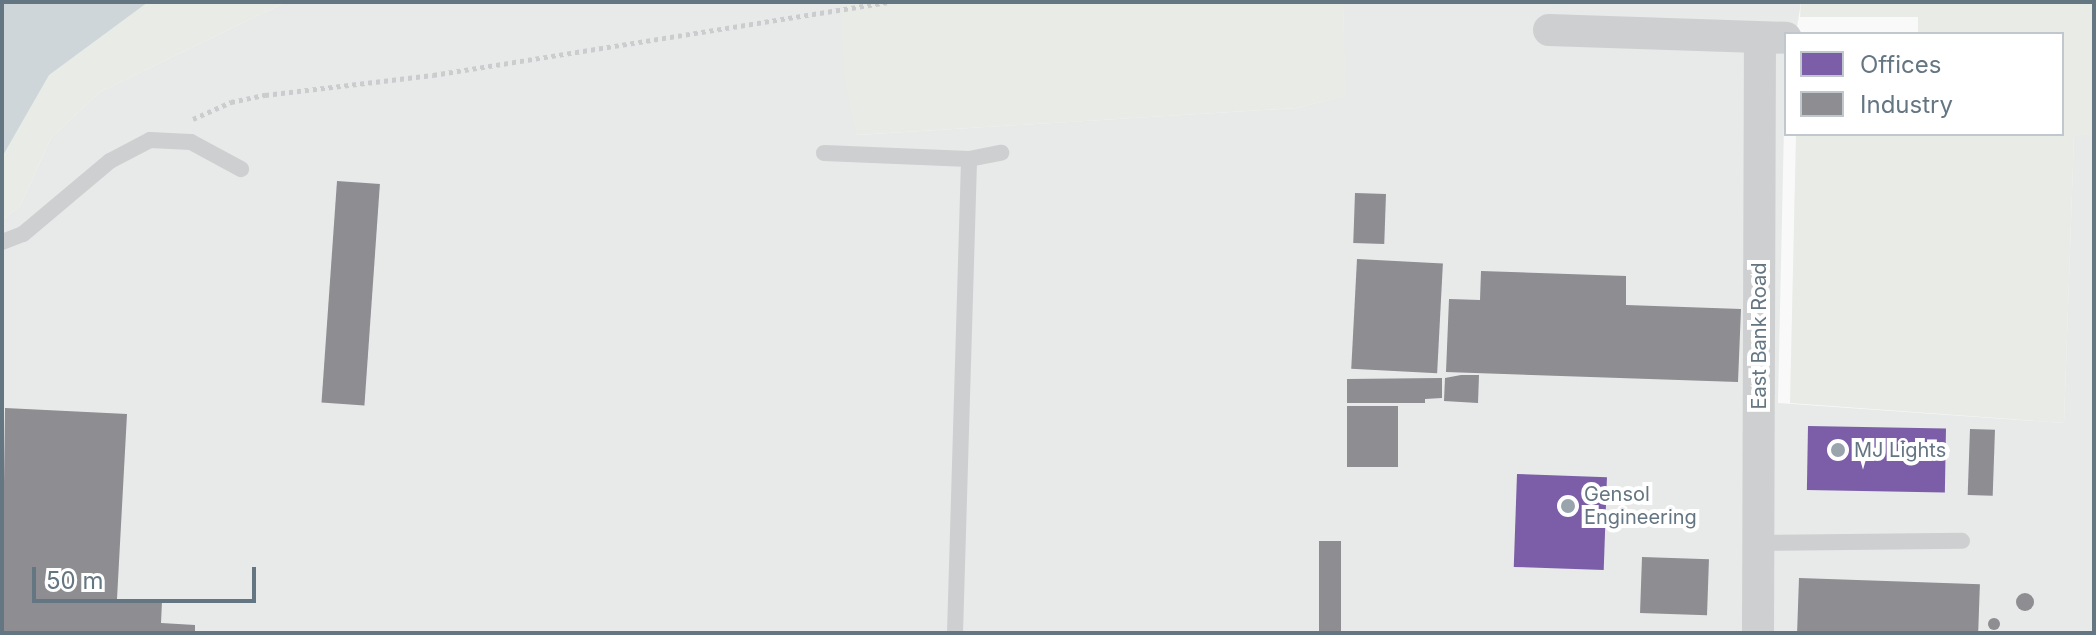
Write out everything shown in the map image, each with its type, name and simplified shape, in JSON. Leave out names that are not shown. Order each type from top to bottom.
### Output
[{"type":"street","points":[[1549,30],[1773,39]]},
{"type":"street","name":"East Bank Road","points":[[1758,633],[1773,39]]},
{"type":"lane","points":[[2,242],[23,234],[110,161],[150,140],[165,139],[215,151],[241,169]]},
{"type":"lane","points":[[824,153],[969,159],[1001,153]]},
{"type":"lane","points":[[955,633],[969,159]]},
{"type":"lane","points":[[1759,543],[1962,541]]},
{"type":"path","points":[[165,139],[208,111],[265,95],[433,75],[888,2]]},
{"type":"shaded area","points":[[2,2],[286,2],[100,92],[51,138],[20,206],[2,220]]},
{"type":"shaded area","points":[[2,2],[148,2],[49,75],[2,157]]},
{"type":"shaded area","points":[[286,2],[843,2],[857,135],[1297,108],[1345,96],[1343,2],[1801,2],[1796,32],[1784,32],[1778,403],[2064,423],[2074,135],[2094,134],[2094,633],[2,633],[2,220],[20,206],[51,138],[100,92]]},
{"type":"shaded area","points":[[841,2],[1343,2],[1346,96],[1297,108],[856,135],[844,76]]},
{"type":"shaded area","points":[[1801,2],[2094,2],[2094,134],[2074,136],[2064,423],[1790,403],[1796,136],[2064,136],[2064,32],[1918,32],[1918,17],[1800,17]]},
{"type":"building: Offices","points":[[1808,426],[1946,428],[1945,492],[1807,490]]},
{"type":"building: Offices","points":[[1517,474],[1607,477],[1604,570],[1514,567]]},
{"type":"building: Industry","points":[[337,181],[380,184],[364,405],[322,402]]},
{"type":"building: Industry","points":[[1355,193],[1386,194],[1384,244],[1353,243]]},
{"type":"building: Industry","points":[[1357,259],[1443,264],[1437,373],[1351,369]]},
{"type":"building: Industry","points":[[1481,271],[1626,276],[1626,305],[1741,309],[1738,382],[1446,372],[1449,299],[1480,300]]},
{"type":"building: Industry","points":[[1479,375],[1478,403],[1444,401],[1445,378]]},
{"type":"building: Industry","points":[[1442,378],[1442,398],[1425,399],[1425,403],[1347,403],[1347,379]]},
{"type":"building: Industry","points":[[1347,406],[1398,406],[1398,467],[1347,467]]},
{"type":"building: Industry","points":[[5,408],[127,414],[117,599],[162,601],[161,623],[195,625],[195,633],[2,633]]},
{"type":"building: Industry","points":[[1970,429],[1995,430],[1993,496],[1968,495]]},
{"type":"building: Industry","points":[[1319,541],[1341,541],[1341,633],[1319,633]]},
{"type":"building: Industry","points":[[1642,557],[1709,559],[1707,615],[1640,613]]},
{"type":"building: Industry","points":[[1799,578],[1980,584],[1978,633],[1797,633]]},
{"type":"building: Industry","points":[[2021,593],[2029,593],[2034,602],[2032,609],[2021,611],[2016,606],[2016,598]]},
{"type":"building: Industry","points":[[1994,618],[2000,624],[1994,630],[1988,624]]},
{"type":"place","name":"MJ Lights","points":[[1838,450]]},
{"type":"place","name":"Gensol Engineering","points":[[1568,506]]}]
